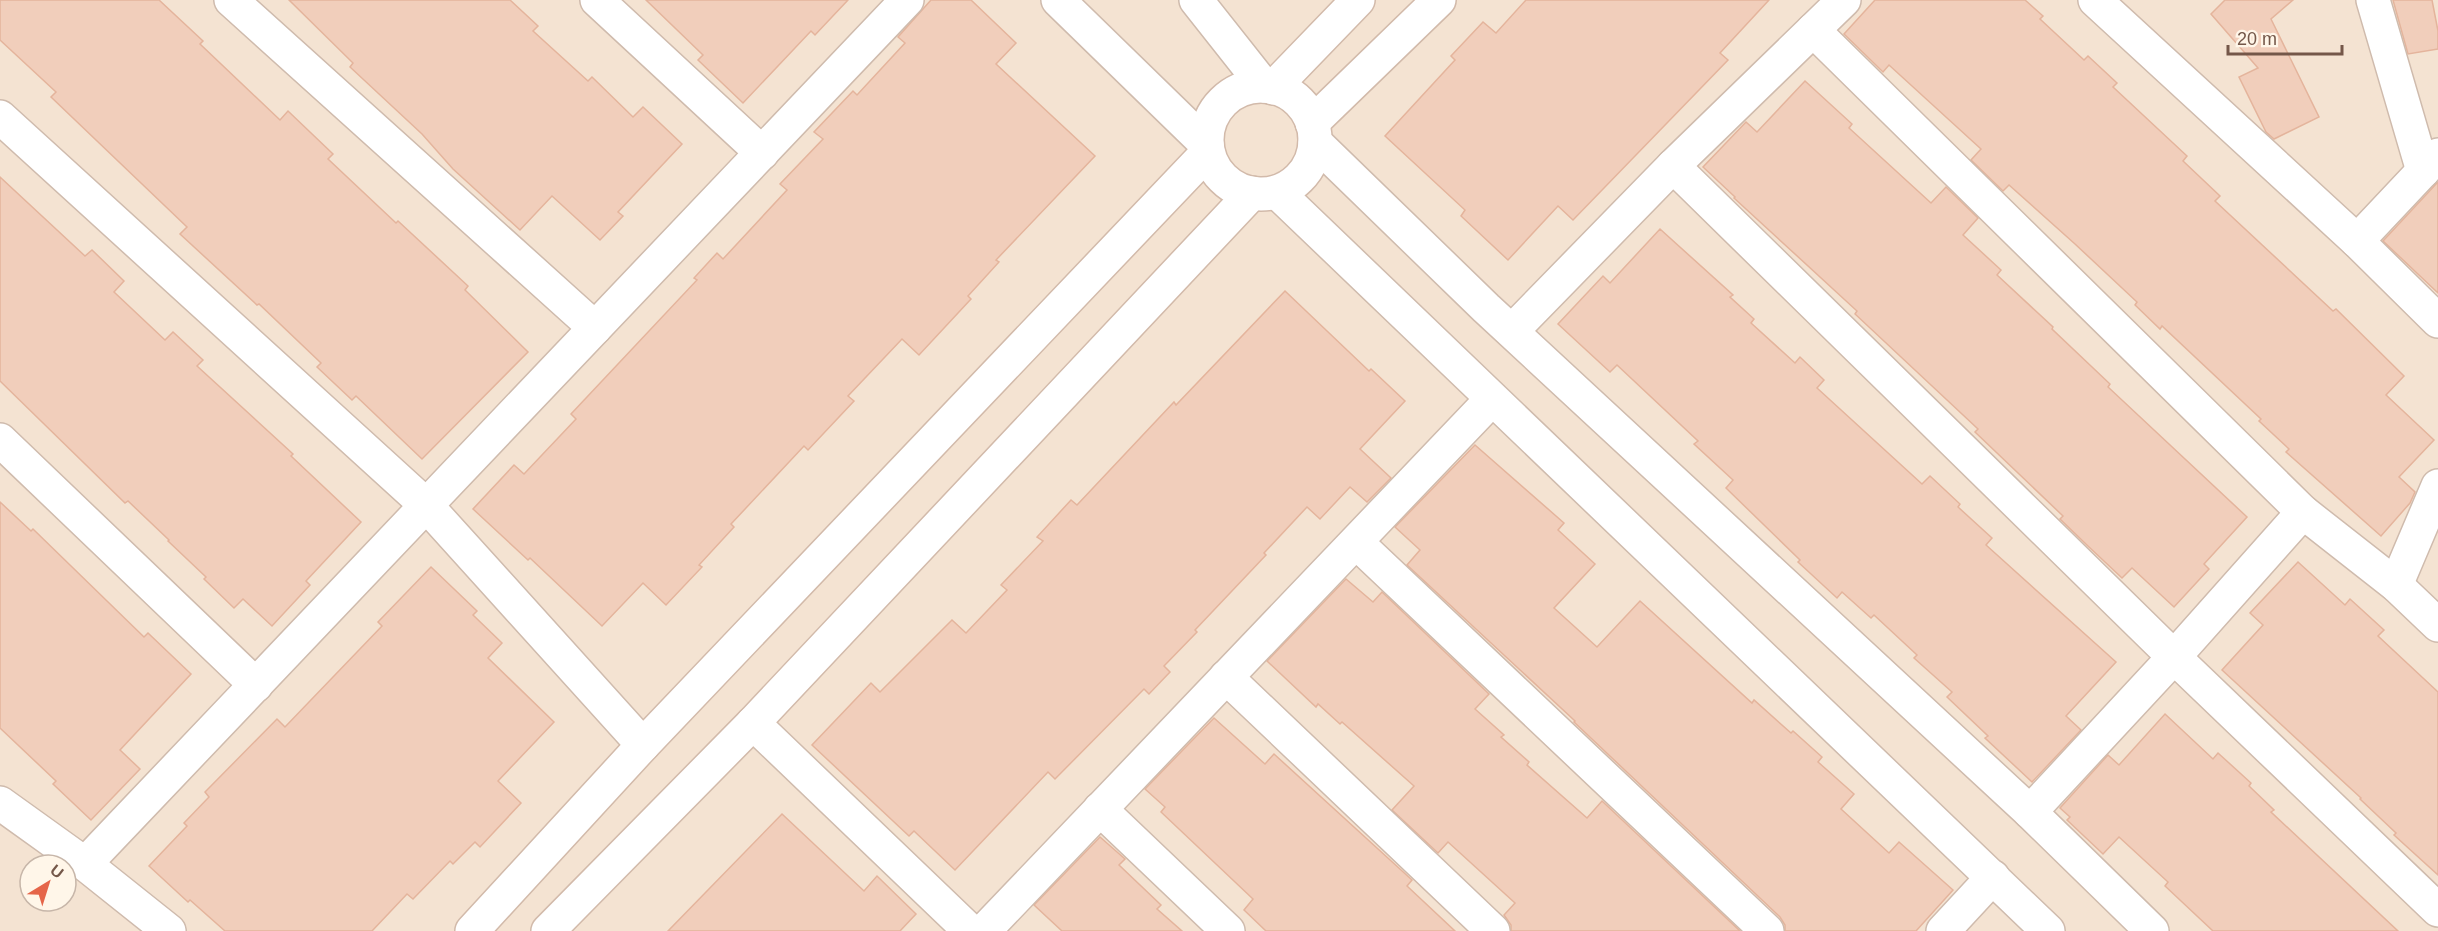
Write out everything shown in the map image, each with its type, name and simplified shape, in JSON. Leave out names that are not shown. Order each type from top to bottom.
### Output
[{"type":"street","points":[[231,0],[595,328]]},
{"type":"street","points":[[597,0],[762,153]]},
{"type":"street","points":[[85,864],[907,0]]},
{"type":"street","points":[[1058,0],[1208,149]]},
{"type":"street","points":[[1196,0],[1268,87]]},
{"type":"street","points":[[1268,87],[1358,0]]},
{"type":"street","points":[[1439,0],[1314,132],[1312,158],[1304,173],[1292,185],[1264,192],[1236,188],[1224,179],[1214,166],[1208,149],[1208,129],[1213,115],[1222,103],[1234,93],[1248,88],[1268,87],[1290,95],[1303,107],[1314,132],[1512,332],[2030,812],[2152,931]]},
{"type":"street","points":[[1512,332],[1673,166],[1844,0]]},
{"type":"street","points":[[2095,0],[2357,241],[2438,321]]},
{"type":"street","points":[[2357,241],[2430,162],[2373,0]]},
{"type":"street","points":[[1813,30],[2303,512],[2396,585],[2438,625]]},
{"type":"street","points":[[0,117],[426,506],[643,745]]},
{"type":"street","points":[[472,931],[643,745],[1208,149]]},
{"type":"street","points":[[1673,166],[2175,657],[2438,910]]},
{"type":"street","points":[[1264,192],[1492,399],[2048,931]]},
{"type":"street","points":[[548,931],[753,723],[1264,192]]},
{"type":"street","points":[[984,931],[1492,399]]},
{"type":"street","points":[[0,440],[256,685]]},
{"type":"street","points":[[2396,585],[2438,486]]},
{"type":"street","points":[[2030,812],[2175,657],[2303,512]]},
{"type":"street","points":[[1356,542],[1767,931]]},
{"type":"street","points":[[1226,677],[1494,931]]},
{"type":"street","points":[[753,723],[970,931]]},
{"type":"street","points":[[0,803],[85,864],[169,931]]},
{"type":"street","points":[[1101,809],[1228,931]]},
{"type":"street","points":[[1942,931],[1993,877]]},
{"type":"shaded area","points":[[0,0],[2438,0],[2438,931],[0,931]]},
{"type":"building","points":[[0,0],[159,0],[203,41],[200,44],[280,120],[288,111],[333,154],[328,159],[468,286],[465,290],[528,352],[422,459],[356,396],[352,400],[317,367],[321,363],[180,234],[187,227],[51,97],[56,92],[0,40]]},
{"type":"building","points":[[289,0],[510,0],[538,26],[533,31],[588,81],[592,77],[633,117],[643,107],[682,144],[618,212],[623,216],[600,240],[552,196],[520,230],[453,169],[422,134],[350,67],[353,63]]},
{"type":"building","points":[[646,0],[848,0],[815,35],[811,31],[743,103],[698,60],[703,55]]},
{"type":"building","points":[[931,0],[971,0],[1016,43],[996,64],[1095,156],[996,260],[999,262],[968,296],[971,299],[919,355],[902,339],[848,396],[854,401],[808,450],[804,446],[731,524],[734,527],[699,565],[702,567],[666,605],[643,583],[602,626],[530,558],[528,560],[473,509],[514,465],[524,474],[576,419],[571,414],[697,280],[694,278],[717,253],[723,259],[787,190],[780,184],[823,139],[814,132],[853,91],[857,95],[905,43],[898,37]]},
{"type":"building","points":[[1526,0],[1769,0],[1720,53],[1728,60],[1573,220],[1558,206],[1508,260],[1461,216],[1465,210],[1385,136],[1455,60],[1451,56],[1483,22],[1496,33]]},
{"type":"building","points":[[1875,0],[2025,0],[2043,16],[2040,19],[2084,60],[2088,56],[2117,83],[2113,87],[2187,156],[2183,161],[2220,196],[2215,201],[2333,311],[2336,309],[2404,376],[2386,395],[2434,440],[2399,477],[2415,492],[2410,503],[2381,536],[2286,452],[2289,449],[2259,421],[2261,419],[2162,326],[2160,329],[2135,305],[2137,302],[2075,244],[2009,185],[2003,191],[1971,160],[1981,149],[1889,65],[1883,72],[1844,34]]},
{"type":"building","points":[[2225,0],[2293,0],[2271,19],[2319,117],[2274,139],[2266,132],[2239,77],[2258,68],[2211,14]]},
{"type":"building","points":[[2393,0],[2432,0],[2438,31],[2438,49],[2408,54]]},
{"type":"building","points":[[1805,81],[1852,124],[1849,128],[1931,203],[1946,187],[1978,218],[1963,235],[2001,270],[1997,275],[2110,384],[2108,387],[2247,517],[2204,564],[2209,569],[2174,607],[2132,568],[2122,578],[2060,519],[2063,516],[1975,432],[1978,429],[1855,314],[1857,311],[1703,167],[1746,122],[1757,132]]},
{"type":"building","points":[[0,177],[85,256],[92,250],[124,281],[114,292],[165,340],[173,332],[203,360],[197,366],[293,454],[291,456],[361,522],[306,581],[310,585],[272,626],[243,599],[234,608],[169,540],[128,501],[125,503],[0,381]]},
{"type":"building","points":[[2438,182],[2438,293],[2383,241]]},
{"type":"building","points":[[1660,229],[1733,295],[1730,297],[1754,319],[1751,323],[1795,363],[1800,357],[1824,380],[1817,388],[1922,484],[1930,476],[1960,504],[1958,507],[1992,538],[1986,545],[2116,662],[2066,716],[2081,730],[2032,782],[1985,738],[1988,736],[1947,697],[1952,692],[1914,658],[1917,655],[1874,615],[1871,618],[1842,592],[1837,598],[1798,562],[1800,560],[1726,488],[1733,480],[1694,444],[1698,441],[1617,365],[1610,372],[1558,324],[1603,276],[1610,283]]},
{"type":"building","points":[[1285,291],[1369,371],[1371,369],[1405,401],[1360,449],[1391,478],[1367,502],[1350,487],[1320,519],[1307,507],[1264,553],[1266,555],[1195,630],[1197,632],[1164,666],[1170,672],[1149,694],[1144,689],[1055,779],[1048,772],[955,870],[914,831],[909,836],[812,745],[871,683],[880,692],[952,620],[966,633],[1007,590],[1001,585],[1043,541],[1037,537],[1071,500],[1077,505],[1174,402],[1176,405]]},
{"type":"building","points":[[1475,445],[1564,523],[1558,530],[1595,564],[1554,608],[1597,647],[1640,601],[1752,703],[1754,700],[1822,757],[1818,762],[1854,794],[1841,809],[1889,853],[1899,842],[1953,890],[1916,931],[1785,931],[1785,925],[1780,917],[1575,721],[1407,565],[1420,550],[1395,527]]},
{"type":"building","points":[[0,502],[31,531],[33,529],[144,637],[148,633],[191,674],[120,750],[140,769],[91,820],[53,784],[56,781],[0,728]]},
{"type":"building","points":[[2298,562],[2345,605],[2350,599],[2384,630],[2378,636],[2438,692],[2438,875],[2394,835],[2396,833],[2361,798],[2222,670],[2263,625],[2250,613]]},
{"type":"building","points":[[431,567],[477,611],[473,615],[502,643],[488,658],[554,722],[498,781],[521,803],[480,847],[475,842],[453,864],[450,861],[413,899],[407,894],[372,931],[225,931],[190,900],[188,902],[149,866],[187,826],[184,823],[209,797],[205,792],[277,719],[285,727],[382,626],[378,622]]},
{"type":"building","points":[[1346,579],[1373,602],[1382,592],[1489,694],[1475,709],[1504,735],[1501,737],[1529,762],[1527,765],[1587,818],[1602,801],[1740,931],[1511,931],[1511,925],[1504,915],[1515,903],[1448,842],[1438,853],[1392,810],[1414,786],[1342,722],[1340,724],[1318,704],[1316,707],[1267,661]]},
{"type":"building","points":[[2165,714],[2213,759],[2218,753],[2251,783],[2249,786],[2274,810],[2271,812],[2398,931],[2213,931],[2165,886],[2168,882],[2119,837],[2103,854],[2067,820],[2070,817],[2060,808],[2108,755],[2119,765]]},
{"type":"building","points":[[1214,718],[1265,764],[1274,754],[1412,880],[1407,886],[1455,931],[1266,931],[1244,910],[1253,899],[1161,812],[1165,807],[1145,789]]},
{"type":"building","points":[[782,814],[864,891],[877,876],[916,914],[900,931],[668,931]]},
{"type":"building","points":[[1100,837],[1125,859],[1119,865],[1161,905],[1157,909],[1182,931],[1062,931],[1034,905]]}]
